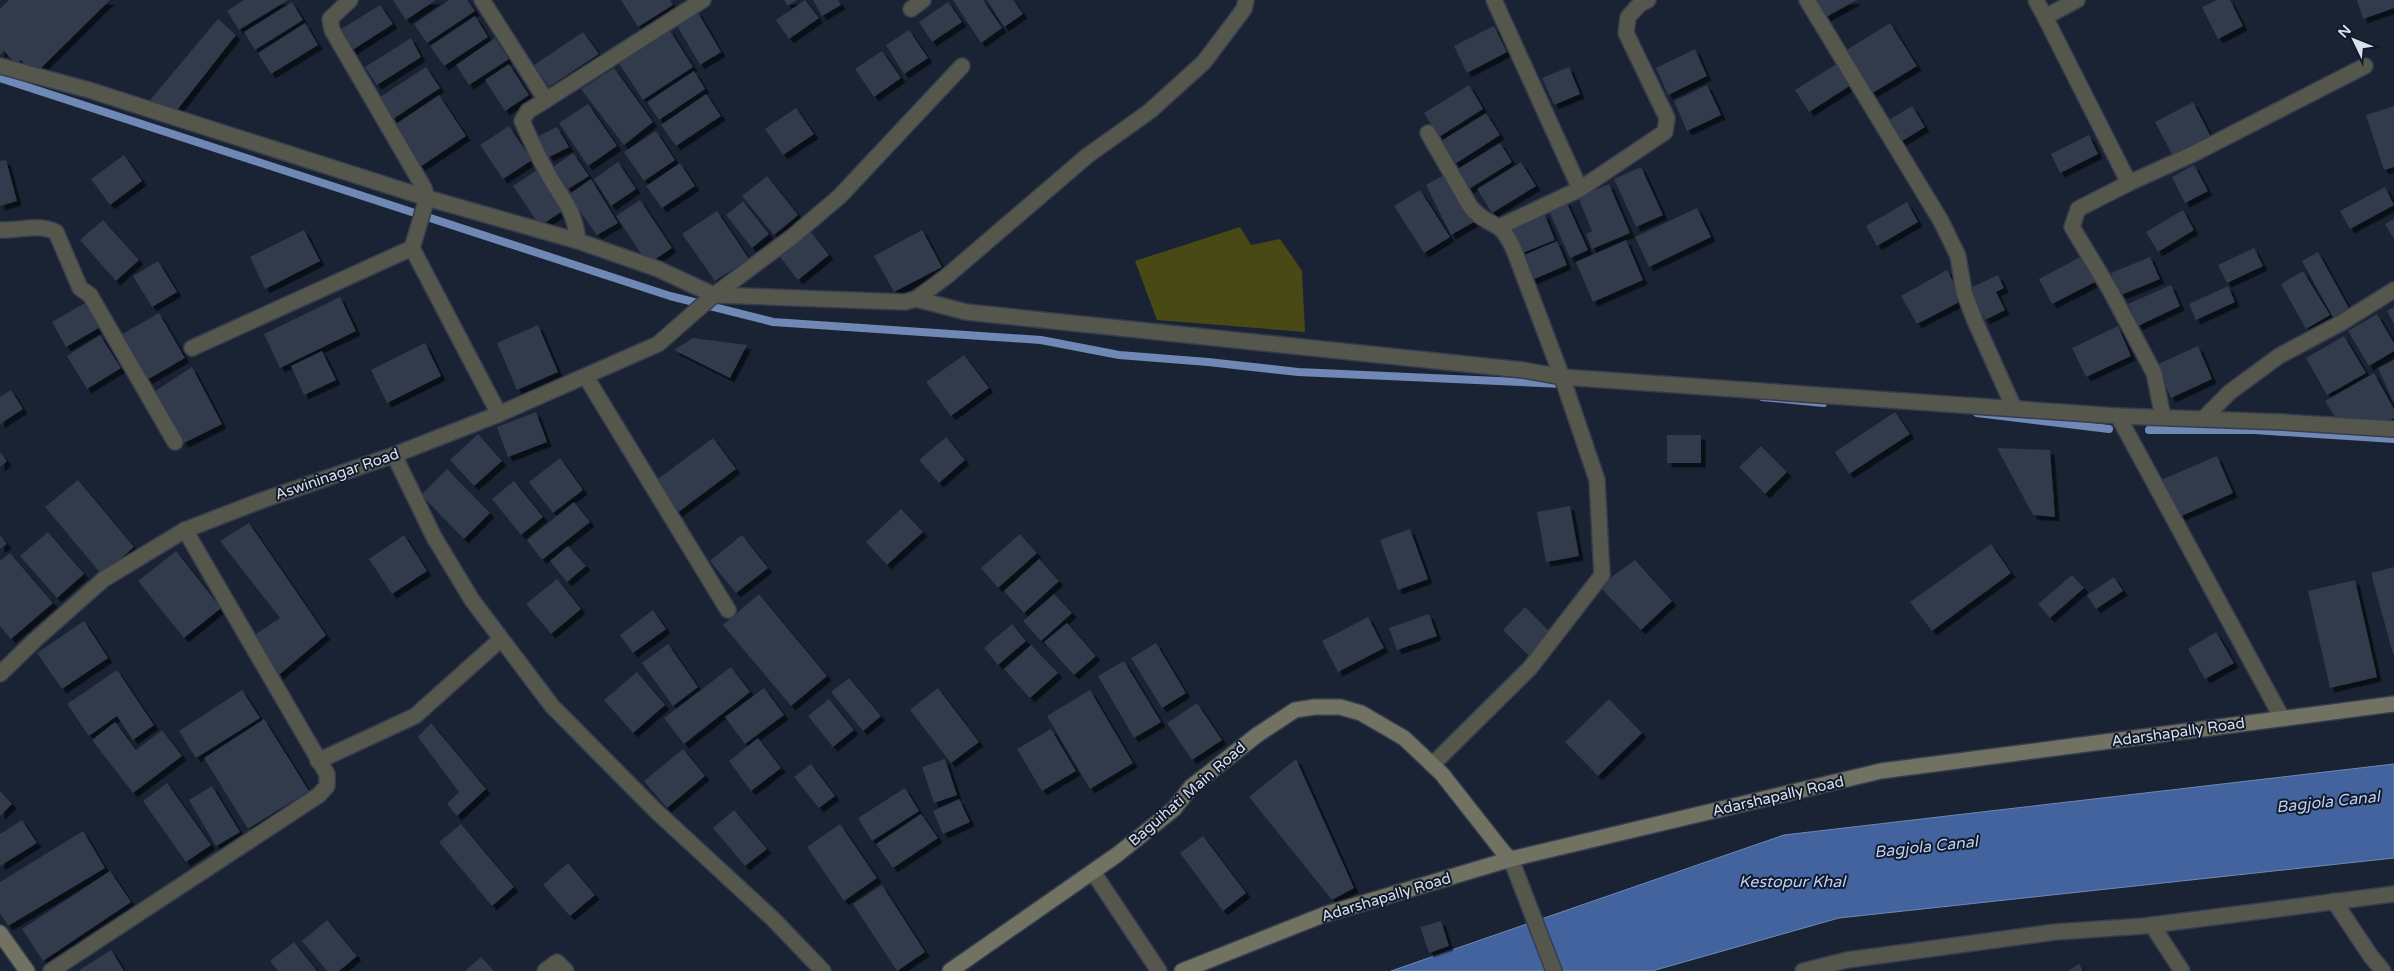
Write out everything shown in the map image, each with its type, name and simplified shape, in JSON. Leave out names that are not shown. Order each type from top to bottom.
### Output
[{"type":"street","points":[[350,0],[330,18],[332,30],[368,95],[422,182],[426,201],[412,248],[498,414]]},
{"type":"street","points":[[482,0],[546,100]]},
{"type":"street","points":[[578,242],[576,221],[570,208],[547,173],[522,121],[528,111],[703,0]]},
{"type":"street","points":[[911,9],[923,0]]},
{"type":"street","points":[[0,66],[89,90],[426,201],[578,242],[658,269],[706,302],[905,302],[916,299],[947,276],[1087,156],[1150,111],[1204,62],[1244,9],[1246,0]]},
{"type":"street","points":[[1494,0],[1580,189]]},
{"type":"street","points":[[1499,227],[1580,189],[1665,132],[1667,118],[1626,33],[1628,17],[1640,4],[1648,0]]},
{"type":"street","points":[[1807,0],[1941,221],[1958,256],[1964,292],[1975,321],[2014,408]]},
{"type":"street","points":[[2036,0],[2129,183]]},
{"type":"street","points":[[2045,17],[2078,0]]},
{"type":"street","name":"Aswininagar Road","points":[[0,674],[104,579],[185,530],[260,501],[394,455],[498,414],[658,344],[706,302],[792,237],[840,196],[962,66]]},
{"type":"street","points":[[2162,417],[2154,374],[2110,290],[2072,227],[2078,209],[2193,154],[2365,66]]},
{"type":"street","points":[[1428,133],[1470,206],[1478,216],[1499,227],[1514,250],[1568,394],[1597,480],[1602,575],[1530,668],[1432,765]]},
{"type":"street","points":[[0,230],[48,228],[56,232],[80,288],[90,295],[175,442]]},
{"type":"street","points":[[192,348],[412,248]]},
{"type":"street","points":[[2203,419],[2230,392],[2279,356],[2341,323],[2394,290]]},
{"type":"street","points":[[916,299],[966,312],[1523,370],[1562,378],[2118,416],[2394,429]]},
{"type":"street","points":[[586,376],[728,610]]},
{"type":"street","points":[[2118,416],[2282,718]]},
{"type":"street","points":[[394,455],[434,537],[472,600],[500,640],[552,706],[656,811],[774,919],[822,971]]},
{"type":"street","points":[[51,971],[319,795],[327,786],[327,774],[185,530]]},
{"type":"street","points":[[318,761],[415,716],[500,640]]},
{"type":"street","name":"Adarshapally Road","points":[[1182,971],[1324,915],[1511,859],[1881,771],[2394,704]]},
{"type":"street","name":"Baguihati Main Road","points":[[950,971],[1093,872],[1174,809],[1191,787],[1222,762],[1264,730],[1295,710],[1315,707],[1340,707],[1361,713],[1404,738],[1442,774],[1504,853],[1511,859]]},
{"type":"street","points":[[1511,859],[1554,971]]},
{"type":"street","points":[[1093,872],[1159,971]]},
{"type":"street","points":[[1803,971],[1847,960],[2046,933],[2152,925],[2394,894]]},
{"type":"street","points":[[2334,901],[2383,971]]},
{"type":"street","points":[[2152,925],[2182,971]]},
{"type":"street","points":[[0,933],[27,971]]},
{"type":"street","points":[[544,971],[557,962],[566,971]]},
{"type":"shaded area","points":[[1240,227],[1251,245],[1280,239],[1302,271],[1305,332],[1157,320],[1135,261]]},
{"type":"water","name":"Kestopur Khal","points":[[2394,764],[2394,858],[1839,918],[1652,971],[1391,971],[1784,835]]},
{"type":"building","points":[[9,0],[110,0],[35,74],[21,60],[16,64],[4,51],[0,55],[0,9]]},
{"type":"building","points":[[244,0],[288,0],[239,30],[227,11]]},
{"type":"building","points":[[393,0],[436,0],[406,20]]},
{"type":"building","points":[[449,0],[467,0],[475,11],[427,43],[414,24]]},
{"type":"building","points":[[621,0],[670,0],[673,5],[638,27]]},
{"type":"building","points":[[784,0],[797,0],[788,6]]},
{"type":"building","points":[[805,0],[819,18],[789,39],[776,20]]},
{"type":"building","points":[[813,0],[838,0],[841,5],[822,16]]},
{"type":"building","points":[[953,0],[983,0],[1002,28],[981,43]]},
{"type":"building","points":[[987,0],[1013,0],[1023,14],[1004,27]]},
{"type":"building","points":[[1816,0],[1857,0],[1826,17]]},
{"type":"building","points":[[2217,0],[2230,0],[2243,26],[2218,39],[2202,7]]},
{"type":"building","points":[[2357,0],[2394,0],[2394,8],[2363,19]]},
{"type":"building","points":[[292,2],[303,20],[255,50],[244,32]]},
{"type":"building","points":[[948,2],[962,22],[932,42],[919,22]]},
{"type":"building","points":[[380,5],[393,24],[351,51],[338,31]]},
{"type":"building","points":[[697,11],[721,52],[700,65],[676,24]]},
{"type":"building","points":[[475,16],[488,37],[444,66],[430,46]]},
{"type":"building","points":[[218,19],[236,35],[174,114],[145,106]]},
{"type":"building","points":[[305,23],[318,45],[271,74],[258,53]]},
{"type":"building","points":[[1890,23],[1917,66],[1871,94],[1845,51]]},
{"type":"building","points":[[1494,26],[1507,52],[1467,73],[1454,46]]},
{"type":"building","points":[[669,29],[693,67],[643,100],[618,62]]},
{"type":"building","points":[[909,30],[928,58],[904,74],[886,45]]},
{"type":"building","points":[[583,32],[599,54],[549,87],[534,65]]},
{"type":"building","points":[[411,38],[421,57],[377,85],[365,67]]},
{"type":"building","points":[[495,38],[509,59],[469,85],[456,65]]},
{"type":"building","points":[[1695,49],[1707,76],[1668,95],[1656,68]]},
{"type":"building","points":[[882,51],[901,78],[874,97],[855,69]]},
{"type":"building","points":[[1838,63],[1851,85],[1809,112],[1795,90]]},
{"type":"building","points":[[509,64],[529,95],[505,111],[485,80]]},
{"type":"building","points":[[426,67],[440,88],[393,119],[380,97]]},
{"type":"building","points":[[1569,67],[1580,94],[1554,105],[1542,78]]},
{"type":"building","points":[[614,68],[653,122],[624,145],[581,89]]},
{"type":"building","points":[[694,71],[705,89],[659,120],[647,102]]},
{"type":"building","points":[[1469,85],[1483,109],[1439,137],[1424,113]]},
{"type":"building","points":[[1707,85],[1721,115],[1687,131],[1674,101]]},
{"type":"building","points":[[706,94],[721,116],[676,146],[661,125]]},
{"type":"building","points":[[439,95],[466,136],[420,167],[393,126]]},
{"type":"building","points":[[2193,102],[2211,137],[2173,156],[2155,122]]},
{"type":"building","points":[[588,104],[617,146],[588,166],[559,123]]},
{"type":"building","points":[[1912,106],[1925,127],[1899,143],[1887,121]]},
{"type":"building","points":[[2394,106],[2394,167],[2384,170],[2366,115]]},
{"type":"building","points":[[796,108],[814,134],[783,155],[765,129]]},
{"type":"building","points":[[1486,113],[1500,135],[1455,164],[1441,141]]},
{"type":"building","points":[[509,126],[532,160],[503,179],[480,145]]},
{"type":"building","points":[[557,127],[569,147],[549,157],[537,137]]},
{"type":"building","points":[[656,131],[675,160],[644,181],[624,152]]},
{"type":"building","points":[[2089,135],[2098,154],[2060,173],[2051,154]]},
{"type":"building","points":[[1500,143],[1512,162],[1469,189],[1456,170]]},
{"type":"building","points":[[573,153],[589,176],[568,189],[553,167]]},
{"type":"building","points":[[124,155],[142,181],[110,205],[91,179]]},
{"type":"building","points":[[6,160],[17,201],[0,206],[0,161]]},
{"type":"building","points":[[618,162],[636,189],[611,206],[594,179]]},
{"type":"building","points":[[1521,162],[1536,186],[1492,213],[1477,189]]},
{"type":"building","points":[[680,163],[695,186],[662,208],[646,186]]},
{"type":"building","points":[[2194,165],[2208,191],[2185,203],[2172,177]]},
{"type":"building","points":[[1641,167],[1663,215],[1636,227],[1614,179]]},
{"type":"building","points":[[537,170],[564,210],[540,226],[513,186]]},
{"type":"building","points":[[1448,173],[1474,222],[1451,235],[1426,185]]},
{"type":"building","points":[[767,176],[798,215],[774,235],[742,196]]},
{"type":"building","points":[[591,179],[618,223],[597,235],[568,195]]},
{"type":"building","points":[[1609,184],[1630,233],[1592,249],[1586,234],[1592,231],[1578,197]]},
{"type":"building","points":[[2385,187],[2394,205],[2350,229],[2340,211]]},
{"type":"building","points":[[1420,190],[1450,237],[1424,253],[1394,206]]},
{"type":"building","points":[[640,200],[672,248],[648,264],[616,216]]},
{"type":"building","points":[[743,201],[769,234],[752,248],[726,215]]},
{"type":"building","points":[[1566,201],[1588,250],[1570,258],[1548,209]]},
{"type":"building","points":[[1907,202],[1918,222],[1877,246],[1866,226]]},
{"type":"building","points":[[1697,208],[1711,237],[1649,267],[1635,237]]},
{"type":"building","points":[[2183,210],[2194,230],[2158,252],[2146,232]]},
{"type":"building","points":[[717,211],[749,259],[715,281],[682,234]]},
{"type":"building","points":[[1544,213],[1555,240],[1520,254],[1509,227]]},
{"type":"building","points":[[2394,219],[2394,239],[2385,224]]},
{"type":"building","points":[[103,220],[139,260],[116,281],[80,240]]},
{"type":"building","points":[[304,230],[320,261],[265,289],[250,257]]},
{"type":"building","points":[[922,230],[942,267],[894,292],[874,256]]},
{"type":"building","points":[[811,232],[829,255],[798,280],[780,257]]},
{"type":"building","points":[[1626,240],[1643,280],[1593,302],[1576,262]]},
{"type":"building","points":[[1557,241],[1567,265],[1532,280],[1522,256]]},
{"type":"building","points":[[2254,248],[2263,266],[2227,283],[2218,265]]},
{"type":"building","points":[[2318,252],[2350,310],[2334,319],[2302,261]]},
{"type":"building","points":[[2082,256],[2095,282],[2052,304],[2039,279]]},
{"type":"building","points":[[2150,257],[2160,279],[2121,295],[2111,273]]},
{"type":"building","points":[[158,261],[177,292],[152,307],[133,276]]},
{"type":"building","points":[[1947,270],[1963,300],[1917,324],[1901,296]]},
{"type":"building","points":[[2303,271],[2330,315],[2306,329],[2281,284]]},
{"type":"building","points":[[1998,275],[2004,288],[1996,292],[2005,310],[1985,320],[1970,288]]},
{"type":"building","points":[[2171,285],[2180,306],[2138,326],[2128,304]]},
{"type":"building","points":[[2228,286],[2235,302],[2196,320],[2189,304]]},
{"type":"building","points":[[340,297],[356,331],[280,368],[264,334]]},
{"type":"building","points":[[87,302],[102,326],[66,347],[52,322]]},
{"type":"building","points":[[2394,307],[2394,324],[2387,311]]},
{"type":"building","points":[[159,313],[185,358],[145,381],[119,336]]},
{"type":"building","points":[[2377,314],[2394,343],[2394,351],[2369,366],[2348,331]]},
{"type":"building","points":[[538,325],[558,372],[517,390],[497,343]]},
{"type":"building","points":[[2118,326],[2131,356],[2086,377],[2072,348]]},
{"type":"building","points":[[100,335],[121,368],[87,389],[67,356]]},
{"type":"building","points":[[2344,336],[2366,373],[2327,395],[2306,358]]},
{"type":"building","points":[[693,338],[747,345],[730,378],[674,350]]},
{"type":"building","points":[[425,343],[441,376],[387,403],[371,370]]},
{"type":"building","points":[[2198,346],[2212,379],[2171,398],[2156,365]]},
{"type":"building","points":[[322,351],[336,380],[304,395],[291,366]]},
{"type":"building","points":[[964,355],[989,388],[951,416],[926,382]]},
{"type":"building","points":[[2394,360],[2394,403],[2378,368]]},
{"type":"building","points":[[192,367],[222,424],[184,443],[155,391]]},
{"type":"building","points":[[2374,373],[2394,409],[2394,418],[2379,426],[2336,418],[2325,401]]},
{"type":"building","points":[[11,390],[23,409],[0,424],[0,397]]},
{"type":"building","points":[[536,412],[547,442],[508,457],[497,427]]},
{"type":"building","points":[[1895,412],[1910,434],[1849,474],[1835,452]]},
{"type":"building","points":[[478,434],[502,461],[474,486],[450,460]]},
{"type":"building","points":[[1667,435],[1701,435],[1701,463],[1667,463]]},
{"type":"building","points":[[946,437],[965,460],[939,483],[919,460]]},
{"type":"building","points":[[713,438],[736,469],[677,513],[654,482]]},
{"type":"building","points":[[1761,446],[1787,472],[1765,494],[1739,467]]},
{"type":"building","points":[[1997,448],[2050,450],[2055,517],[2033,515]]},
{"type":"building","points":[[0,452],[7,461],[0,467]]},
{"type":"building","points":[[2217,456],[2233,493],[2177,518],[2161,480]]},
{"type":"building","points":[[560,458],[583,490],[553,513],[529,482]]},
{"type":"building","points":[[447,469],[490,513],[464,539],[421,495]]},
{"type":"building","points":[[78,480],[134,547],[102,575],[45,507]]},
{"type":"building","points":[[514,481],[543,517],[521,535],[492,499]]},
{"type":"building","points":[[574,502],[590,522],[542,560],[527,540]]},
{"type":"building","points":[[1570,506],[1579,556],[1546,562],[1537,512]]},
{"type":"building","points":[[901,509],[923,532],[887,565],[866,542]]},
{"type":"building","points":[[249,523],[326,635],[279,675],[253,636],[280,618],[220,541]]},
{"type":"building","points":[[1410,529],[1428,579],[1398,590],[1380,540]]},
{"type":"building","points":[[48,532],[84,574],[57,598],[20,556]]},
{"type":"building","points":[[1020,534],[1037,553],[998,588],[981,568]]},
{"type":"building","points":[[0,535],[7,544],[0,549]]},
{"type":"building","points":[[404,535],[427,571],[392,594],[369,559]]},
{"type":"building","points":[[742,535],[768,568],[736,593],[710,561]]},
{"type":"building","points":[[1991,544],[2011,573],[1932,631],[1910,602]]},
{"type":"building","points":[[568,546],[586,566],[567,582],[550,561]]},
{"type":"building","points":[[176,551],[221,608],[184,638],[138,581]]},
{"type":"building","points":[[10,553],[53,603],[11,639],[0,626],[0,561]]},
{"type":"building","points":[[1039,559],[1059,581],[1024,613],[1004,591]]},
{"type":"building","points":[[1635,560],[1672,601],[1641,630],[1599,586]]},
{"type":"building","points":[[2394,567],[2394,654],[2393,654],[2371,573]]},
{"type":"building","points":[[2072,575],[2084,588],[2050,618],[2038,604]]},
{"type":"building","points":[[2114,577],[2123,591],[2096,609],[2087,595]]},
{"type":"building","points":[[557,579],[581,609],[551,634],[526,604]]},
{"type":"building","points":[[2355,580],[2377,677],[2330,688],[2308,591]]},
{"type":"building","points":[[759,594],[827,676],[791,706],[723,625]]},
{"type":"building","points":[[1054,594],[1072,613],[1041,641],[1023,621]]},
{"type":"building","points":[[1525,607],[1553,635],[1530,657],[1503,630]]},
{"type":"building","points":[[653,610],[666,629],[633,653],[620,635]]},
{"type":"building","points":[[1429,614],[1437,636],[1397,650],[1389,628]]},
{"type":"building","points":[[1368,617],[1384,648],[1338,672],[1322,641]]},
{"type":"building","points":[[84,621],[108,658],[62,689],[37,653]]},
{"type":"building","points":[[1067,623],[1096,656],[1074,675],[1044,642]]},
{"type":"building","points":[[1012,624],[1026,641],[998,665],[984,648]]},
{"type":"building","points":[[2216,632],[2234,663],[2205,679],[2188,649]]},
{"type":"building","points":[[1156,643],[1186,693],[1162,708],[1131,658]]},
{"type":"building","points":[[668,644],[698,687],[673,706],[642,663]]},
{"type":"building","points":[[1031,645],[1058,673],[1030,698],[1004,669]]},
{"type":"building","points":[[1124,661],[1161,722],[1134,738],[1098,676]]},
{"type":"building","points":[[731,667],[750,692],[684,744],[664,718]]},
{"type":"building","points":[[117,670],[154,725],[133,740],[117,716],[89,736],[67,704]]},
{"type":"building","points":[[637,672],[665,705],[633,733],[604,700]]},
{"type":"building","points":[[849,678],[881,716],[863,731],[831,692]]},
{"type":"building","points":[[764,688],[784,715],[745,744],[725,717]]},
{"type":"building","points":[[938,688],[979,742],[951,763],[910,710]]},
{"type":"building","points":[[242,690],[260,718],[196,758],[179,731]]},
{"type":"building","points":[[1090,690],[1133,763],[1090,789],[1047,716]]},
{"type":"building","points":[[829,699],[854,730],[833,747],[808,716]]},
{"type":"building","points":[[1609,699],[1642,733],[1598,776],[1565,742]]},
{"type":"building","points":[[1197,703],[1222,740],[1192,760],[1167,723]]},
{"type":"building","points":[[264,719],[309,791],[248,829],[204,758]]},
{"type":"building","points":[[115,722],[136,750],[162,730],[182,756],[133,793],[92,740]]},
{"type":"building","points":[[431,723],[486,789],[457,816],[447,804],[459,792],[418,737]]},
{"type":"building","points":[[1051,729],[1076,771],[1042,791],[1017,749]]},
{"type":"building","points":[[758,738],[781,768],[751,791],[729,761]]},
{"type":"building","points":[[683,749],[705,776],[667,808],[644,781]]},
{"type":"building","points":[[945,759],[957,795],[934,803],[922,767]]},
{"type":"building","points":[[1296,759],[1354,888],[1332,900],[1249,797]]},
{"type":"building","points":[[811,764],[835,796],[819,808],[794,777]]},
{"type":"building","points":[[167,783],[211,845],[186,862],[143,801]]},
{"type":"building","points":[[212,786],[240,832],[216,846],[189,800]]},
{"type":"building","points":[[905,788],[919,811],[872,841],[858,818]]},
{"type":"building","points":[[0,791],[12,804],[0,816]]},
{"type":"building","points":[[959,799],[970,822],[943,834],[933,811]]},
{"type":"building","points":[[734,810],[767,849],[745,866],[713,828]]},
{"type":"building","points":[[921,814],[938,838],[893,868],[876,844]]},
{"type":"building","points":[[22,820],[37,843],[0,866],[0,834]]},
{"type":"building","points":[[461,824],[514,887],[492,906],[439,842]]},
{"type":"building","points":[[840,824],[877,878],[844,901],[807,847]]},
{"type":"building","points":[[83,831],[105,868],[8,926],[0,913],[0,882]]},
{"type":"building","points":[[1203,836],[1246,893],[1223,911],[1180,853]]},
{"type":"building","points":[[568,863],[595,895],[570,916],[543,885]]},
{"type":"building","points":[[110,871],[131,902],[43,961],[22,929]]},
{"type":"building","points":[[882,885],[925,952],[897,971],[853,904]]},
{"type":"building","points":[[327,920],[357,956],[339,971],[327,971],[302,941]]},
{"type":"building","points":[[1441,921],[1449,946],[1429,953],[1420,927]]},
{"type":"building","points":[[294,942],[317,971],[278,971],[270,961]]},
{"type":"building","points":[[111,950],[124,971],[78,971]]},
{"type":"building","points":[[481,957],[494,971],[465,971]]},
{"type":"building","points":[[2079,964],[2083,971],[2068,971]]},
{"type":"waterway","points":[[0,78],[670,296],[773,322],[1041,340],[1119,355],[1298,372],[1562,384]]},
{"type":"waterway","points":[[1762,397],[1823,403]]},
{"type":"waterway","points":[[1977,413],[2109,429]]},
{"type":"waterway","points":[[2149,430],[2254,430],[2394,439]]},
{"type":"water label","name":"Bagjola Canal","points":[[2328,802]]},
{"type":"water label","name":"Bagjola Canal","points":[[1926,847]]}]
